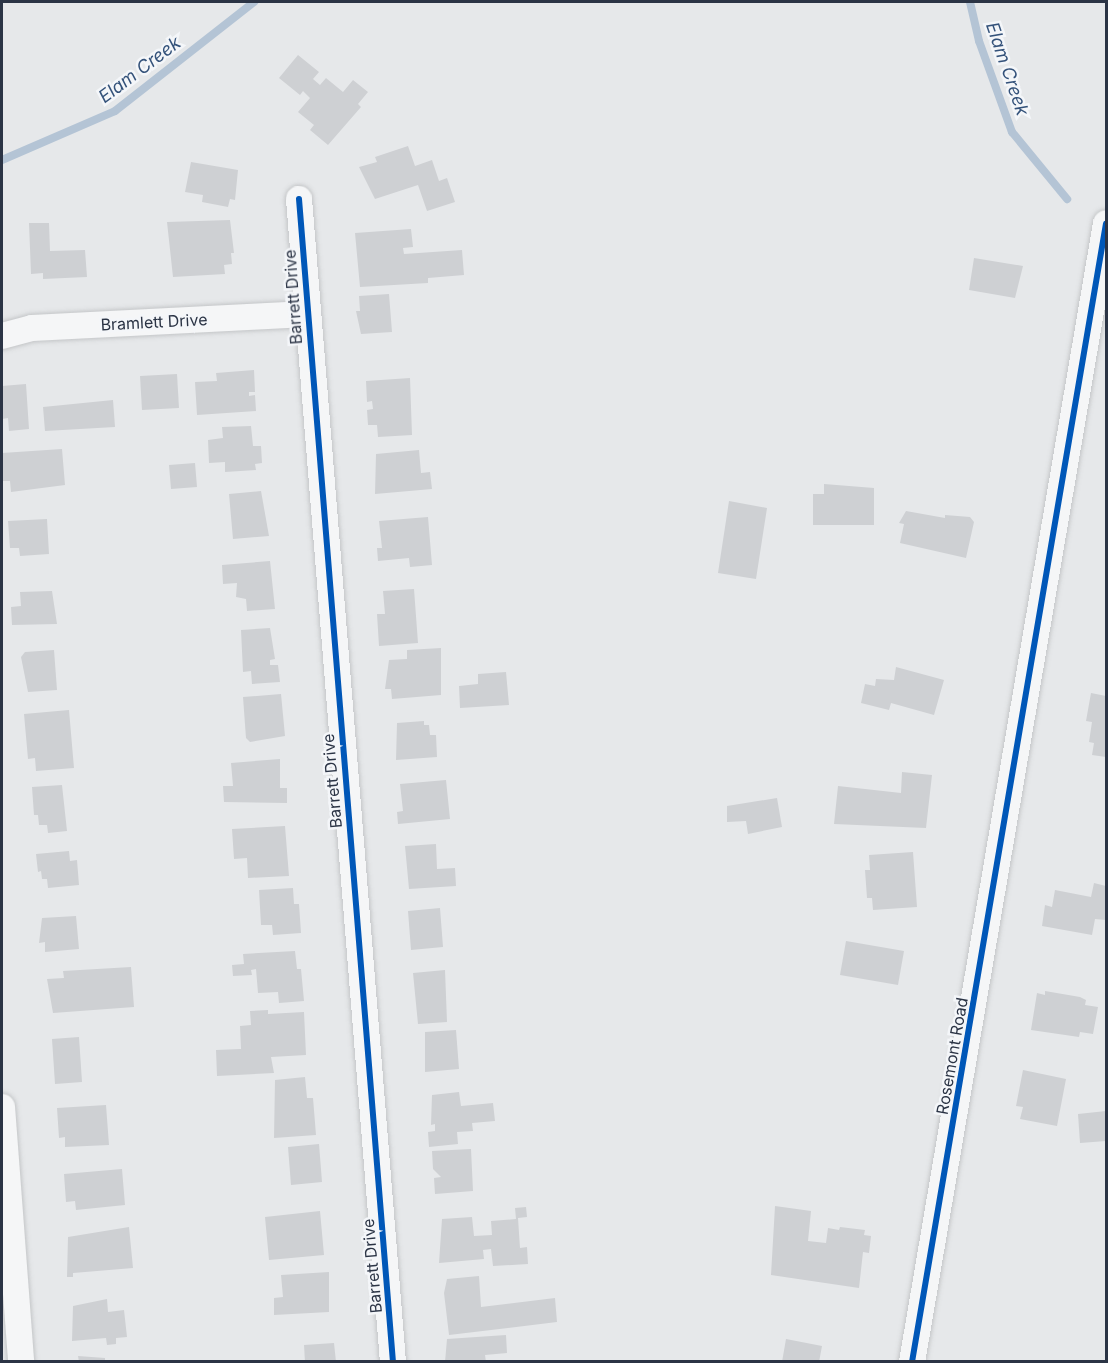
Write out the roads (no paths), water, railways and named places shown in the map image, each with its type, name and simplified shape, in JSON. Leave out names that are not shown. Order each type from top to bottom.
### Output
[{"type":"street","name":"Barrett Drive","points":[[299,199],[393,1362]]},
{"type":"street","name":"Rosemont Road","points":[[912,1362],[1107,223]]},
{"type":"street","name":"Bramlett Drive","points":[[2,336],[32,328],[307,314]]},
{"type":"street","points":[[2,1107],[21,1362]]},
{"type":"waterway","name":"Elam Creek","points":[[2,160],[115,111],[254,2]]},
{"type":"waterway","name":"Elam Creek","points":[[970,2],[979,41],[1012,132],[1067,199]]}]
